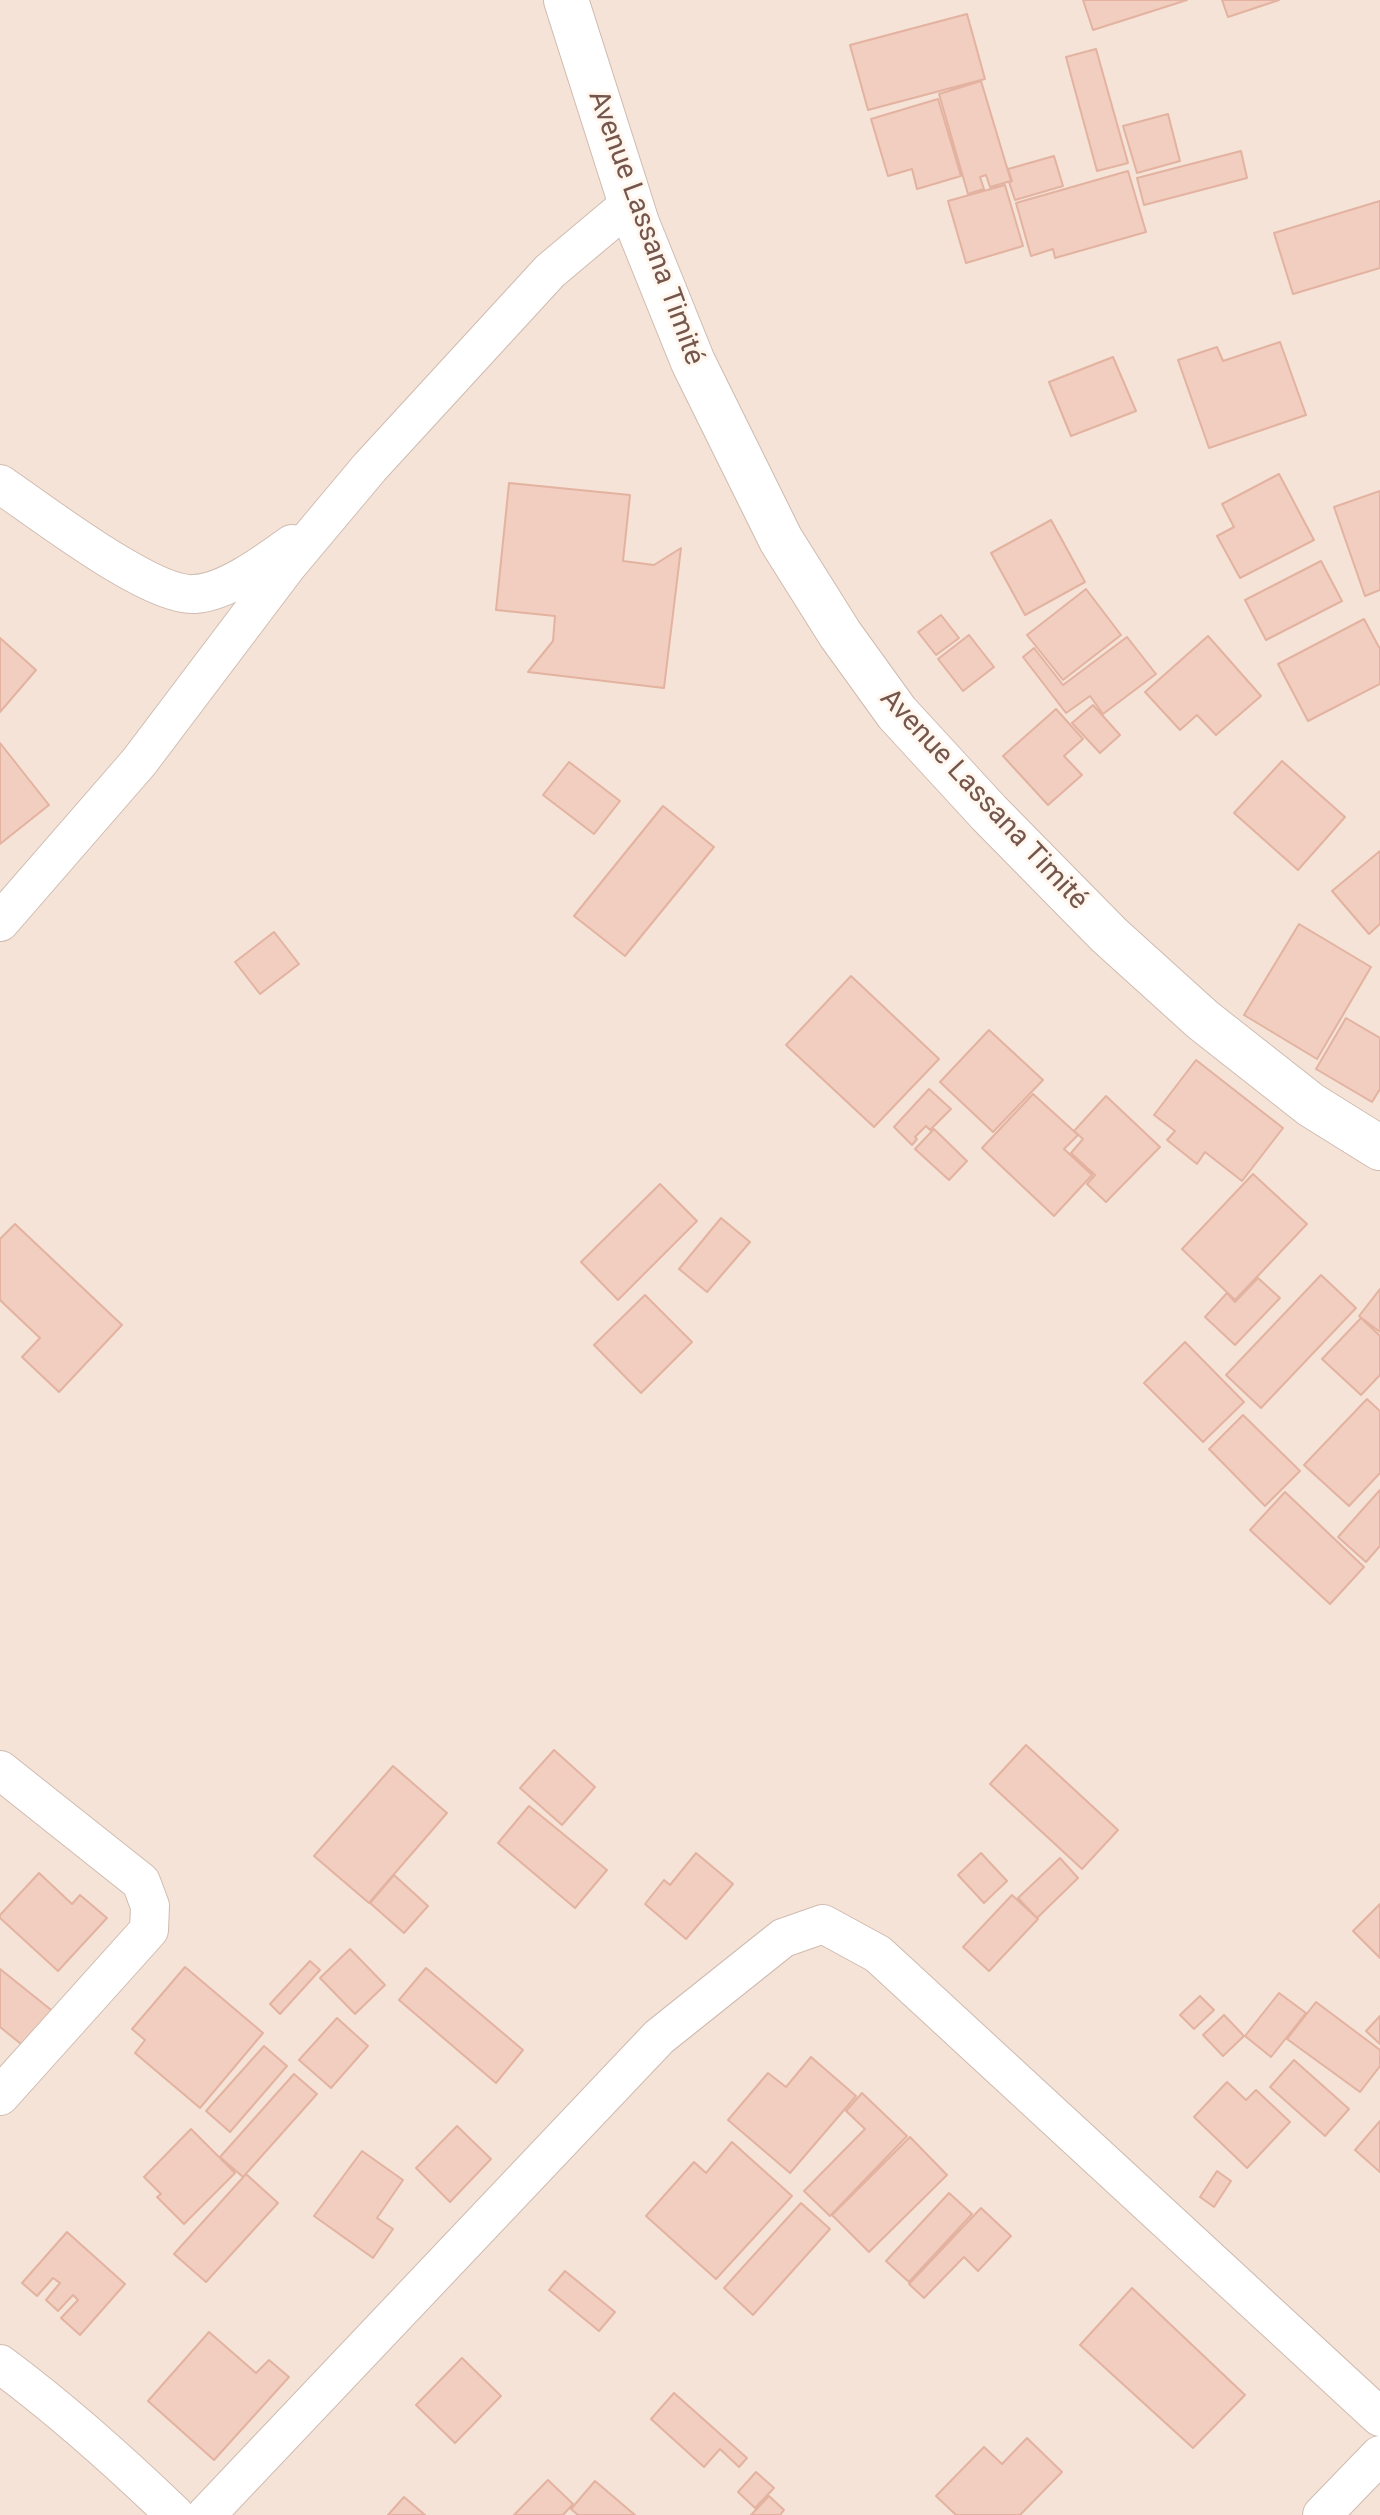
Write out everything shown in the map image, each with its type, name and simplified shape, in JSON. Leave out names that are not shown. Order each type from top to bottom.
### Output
[{"type":"street","name":"Avenue Lassana Timité","points":[[566,0],[631,203],[693,362],[781,540],[840,634],[897,713],[989,813],[1109,935],[1203,1020],[1311,1105],[1380,1148]]},
{"type":"street","points":[[0,922],[139,762],[327,518],[550,271],[631,203]]},
{"type":"street","points":[[0,484],[120,566],[160,587],[194,595],[221,587],[267,562],[327,518]]},
{"type":"street","points":[[0,1770],[141,1882],[150,1906],[149,1930],[0,2096]]},
{"type":"street","points":[[206,2515],[659,2037],[783,1938],[823,1924],[878,1954],[1380,2417]]},
{"type":"street","points":[[0,2364],[40,2393],[112,2454],[175,2515]]},
{"type":"street","points":[[1322,2515],[1380,2455]]},
{"type":"shaded area","points":[[0,0],[1380,0],[1380,2515],[0,2515]]},
{"type":"building","points":[[1083,0],[1187,0],[1093,30]]},
{"type":"building","points":[[1222,0],[1279,0],[1228,17]]},
{"type":"building","points":[[967,14],[985,79],[868,110],[850,45]]},
{"type":"building","points":[[1096,49],[1128,163],[1097,171],[1066,57]]},
{"type":"building","points":[[981,81],[1011,181],[990,187],[986,175],[980,177],[984,189],[968,194],[939,94]]},
{"type":"building","points":[[938,99],[961,176],[917,189],[912,169],[888,176],[871,119]]},
{"type":"building","points":[[1168,114],[1180,161],[1137,173],[1123,126]]},
{"type":"building","points":[[1241,151],[1247,178],[1144,205],[1137,178]]},
{"type":"building","points":[[1054,156],[1063,186],[1015,200],[1008,169]]},
{"type":"building","points":[[1128,171],[1146,232],[1055,258],[1053,249],[1031,256],[1016,203]]},
{"type":"building","points":[[1005,185],[1023,246],[966,263],[948,201]]},
{"type":"building","points":[[1380,201],[1380,268],[1293,294],[1274,233]]},
{"type":"building","points":[[1280,342],[1306,415],[1209,448],[1178,360],[1217,347],[1223,361]]},
{"type":"building","points":[[1113,357],[1136,411],[1071,436],[1049,382]]},
{"type":"building","points":[[1279,474],[1314,540],[1240,578],[1217,536],[1234,527],[1222,504]]},
{"type":"building","points":[[509,483],[630,495],[623,561],[654,565],[681,548],[664,688],[528,672],[553,641],[555,616],[496,610]]},
{"type":"building","points":[[1380,491],[1380,590],[1365,596],[1334,507]]},
{"type":"building","points":[[1051,520],[1085,582],[1025,615],[991,553]]},
{"type":"building","points":[[1321,561],[1342,601],[1266,640],[1245,600]]},
{"type":"building","points":[[1086,589],[1121,635],[1063,680],[1027,635]]},
{"type":"building","points":[[941,615],[959,638],[936,655],[918,632]]},
{"type":"building","points":[[1364,619],[1380,649],[1380,684],[1308,721],[1278,664]]},
{"type":"building","points":[[969,635],[994,667],[963,691],[938,659]]},
{"type":"building","points":[[1208,636],[1261,696],[1216,735],[1197,715],[1180,730],[1145,692]]},
{"type":"building","points":[[1127,637],[1156,674],[1103,714],[1090,696],[1066,713],[1023,657],[1034,648],[1063,685]]},
{"type":"building","points":[[0,638],[36,670],[0,712]]},
{"type":"building","points":[[1093,705],[1120,735],[1100,753],[1072,723]]},
{"type":"building","points":[[1056,709],[1083,739],[1064,756],[1082,775],[1048,805],[1003,756]]},
{"type":"building","points":[[0,743],[49,805],[0,844]]},
{"type":"building","points":[[1282,761],[1345,817],[1298,870],[1234,813]]},
{"type":"building","points":[[569,762],[620,801],[594,834],[543,795]]},
{"type":"building","points":[[663,806],[714,847],[625,956],[574,916]]},
{"type":"building","points":[[1380,851],[1380,924],[1369,934],[1332,891]]},
{"type":"building","points":[[1299,924],[1371,967],[1317,1059],[1244,1015]]},
{"type":"building","points":[[274,932],[299,964],[260,994],[235,962]]},
{"type":"building","points":[[851,976],[939,1059],[874,1127],[786,1045]]},
{"type":"building","points":[[1346,1018],[1380,1038],[1380,1089],[1372,1102],[1316,1069]]},
{"type":"building","points":[[989,1030],[1043,1080],[993,1132],[940,1082]]},
{"type":"building","points":[[1196,1060],[1283,1128],[1242,1181],[1205,1152],[1197,1164],[1167,1140],[1175,1131],[1154,1115]]},
{"type":"building","points":[[929,1089],[951,1109],[930,1130],[926,1126],[912,1145],[894,1127]]},
{"type":"building","points":[[1033,1094],[1078,1135],[1064,1149],[1092,1175],[1054,1216],[982,1148]]},
{"type":"building","points":[[1106,1096],[1160,1147],[1106,1202],[1087,1184],[1095,1175],[1071,1153],[1083,1139],[1074,1131]]},
{"type":"building","points":[[934,1129],[967,1161],[949,1180],[915,1149]]},
{"type":"building","points":[[1253,1174],[1307,1224],[1235,1300],[1182,1249]]},
{"type":"building","points":[[660,1184],[697,1221],[618,1300],[581,1262]]},
{"type":"building","points":[[721,1218],[750,1242],[707,1292],[679,1269]]},
{"type":"building","points":[[15,1224],[122,1325],[59,1392],[22,1357],[40,1338],[0,1300],[0,1239]]},
{"type":"building","points":[[1321,1275],[1356,1308],[1261,1408],[1226,1375]]},
{"type":"building","points":[[1258,1278],[1280,1298],[1235,1345],[1205,1317],[1227,1293],[1235,1302]]},
{"type":"building","points":[[1380,1289],[1380,1332],[1359,1316]]},
{"type":"building","points":[[645,1295],[692,1342],[641,1393],[594,1345]]},
{"type":"building","points":[[1361,1318],[1380,1336],[1380,1375],[1361,1395],[1322,1359]]},
{"type":"building","points":[[1185,1342],[1244,1402],[1203,1442],[1144,1383]]},
{"type":"building","points":[[1367,1399],[1380,1411],[1380,1473],[1349,1506],[1304,1465]]},
{"type":"building","points":[[1243,1415],[1300,1471],[1265,1506],[1209,1449]]},
{"type":"building","points":[[1380,1490],[1380,1546],[1366,1562],[1338,1537]]},
{"type":"building","points":[[1285,1492],[1364,1567],[1330,1604],[1250,1530]]},
{"type":"building","points":[[1026,1745],[1118,1830],[1082,1869],[990,1784]]},
{"type":"building","points":[[554,1750],[595,1787],[562,1825],[520,1788]]},
{"type":"building","points":[[393,1766],[447,1813],[369,1903],[314,1856]]},
{"type":"building","points":[[529,1806],[607,1870],[575,1908],[498,1843]]},
{"type":"building","points":[[696,1853],[733,1884],[686,1939],[645,1904],[664,1880],[670,1885]]},
{"type":"building","points":[[981,1853],[1007,1881],[984,1903],[958,1875]]},
{"type":"building","points":[[1060,1858],[1078,1878],[1037,1918],[1018,1898]]},
{"type":"building","points":[[39,1873],[72,1904],[80,1895],[107,1918],[58,1971],[0,1918]]},
{"type":"building","points":[[394,1875],[428,1906],[404,1933],[370,1903]]},
{"type":"building","points":[[1012,1895],[1038,1919],[989,1971],[963,1947]]},
{"type":"building","points":[[1380,1904],[1380,1958],[1353,1931]]},
{"type":"building","points":[[350,1949],[385,1985],[355,2014],[320,1978]]},
{"type":"building","points":[[310,1961],[320,1970],[280,2014],[270,2004]]},
{"type":"building","points":[[185,1967],[263,2033],[200,2108],[135,2053],[145,2040],[132,2029]]},
{"type":"building","points":[[426,1968],[523,2050],[496,2083],[399,2000]]},
{"type":"building","points":[[0,1969],[55,2013],[26,2048],[0,2027]]},
{"type":"building","points":[[1279,1993],[1306,2013],[1271,2057],[1245,2036]]},
{"type":"building","points":[[1200,1996],[1214,2010],[1194,2029],[1180,2015]]},
{"type":"building","points":[[1316,2002],[1380,2050],[1380,2066],[1360,2092],[1287,2039]]},
{"type":"building","points":[[1224,2015],[1244,2036],[1223,2056],[1203,2035]]},
{"type":"building","points":[[1380,2016],[1380,2044],[1366,2031]]},
{"type":"building","points":[[337,2018],[368,2046],[331,2088],[299,2060]]},
{"type":"building","points":[[264,2046],[287,2066],[230,2132],[206,2111]]},
{"type":"building","points":[[811,2057],[856,2096],[790,2173],[728,2120],[768,2073],[786,2087]]},
{"type":"building","points":[[1294,2060],[1349,2109],[1325,2136],[1270,2087]]},
{"type":"building","points":[[294,2074],[317,2094],[243,2177],[220,2157]]},
{"type":"building","points":[[1227,2082],[1246,2100],[1256,2090],[1290,2122],[1247,2168],[1194,2117]]},
{"type":"building","points":[[862,2093],[907,2136],[830,2216],[804,2191],[865,2129],[846,2111]]},
{"type":"building","points":[[1380,2121],[1380,2172],[1355,2150]]},
{"type":"building","points":[[457,2126],[491,2159],[450,2202],[416,2168]]},
{"type":"building","points":[[191,2129],[235,2173],[184,2224],[157,2197],[161,2194],[144,2177]]},
{"type":"building","points":[[910,2137],[947,2175],[869,2252],[832,2215]]},
{"type":"building","points":[[732,2142],[792,2196],[716,2279],[646,2216],[694,2162],[706,2173]]},
{"type":"building","points":[[362,2151],[403,2180],[377,2218],[393,2229],[373,2258],[314,2216]]},
{"type":"building","points":[[1217,2171],[1231,2181],[1214,2207],[1200,2197]]},
{"type":"building","points":[[246,2174],[278,2203],[206,2282],[174,2254]]},
{"type":"building","points":[[949,2193],[972,2214],[909,2282],[886,2261]]},
{"type":"building","points":[[801,2203],[830,2229],[753,2315],[724,2288]]},
{"type":"building","points":[[981,2208],[1011,2236],[978,2271],[964,2257],[924,2298],[909,2284]]},
{"type":"building","points":[[67,2232],[125,2284],[80,2335],[61,2318],[78,2300],[73,2295],[58,2311],[46,2300],[60,2283],[53,2278],[37,2296],[22,2283]]},
{"type":"building","points":[[565,2271],[615,2312],[599,2331],[549,2290]]},
{"type":"building","points":[[1132,2288],[1245,2395],[1193,2448],[1080,2345]]},
{"type":"building","points":[[209,2332],[256,2373],[269,2360],[289,2377],[214,2460],[148,2401]]},
{"type":"building","points":[[462,2358],[501,2396],[455,2443],[416,2405]]},
{"type":"building","points":[[674,2393],[747,2458],[739,2467],[720,2449],[704,2467],[651,2419]]},
{"type":"building","points":[[1027,2438],[1062,2472],[1020,2515],[956,2515],[936,2496],[984,2447],[1002,2464]]},
{"type":"building","points":[[756,2472],[774,2488],[755,2508],[738,2492]]},
{"type":"building","points":[[548,2480],[573,2504],[563,2515],[514,2515]]},
{"type":"building","points":[[595,2481],[635,2515],[578,2515],[571,2509]]},
{"type":"building","points":[[769,2496],[784,2510],[780,2515],[751,2515]]},
{"type":"building","points":[[404,2497],[425,2515],[388,2515]]}]
